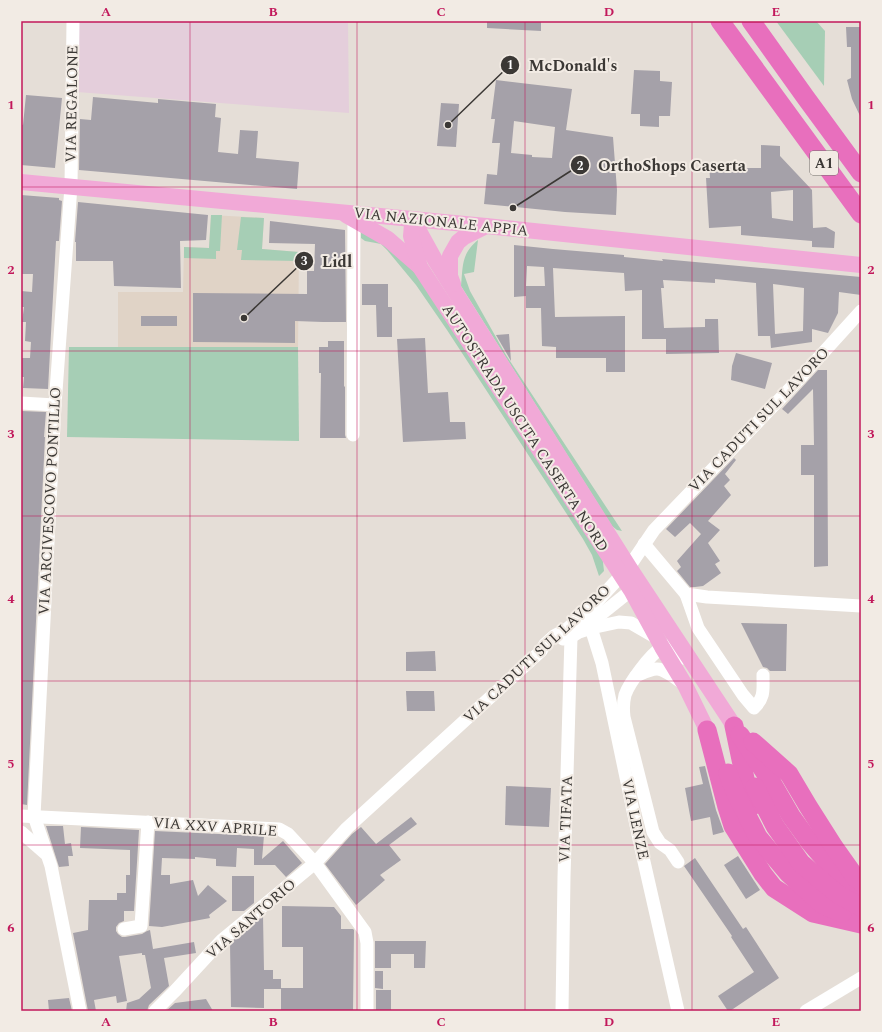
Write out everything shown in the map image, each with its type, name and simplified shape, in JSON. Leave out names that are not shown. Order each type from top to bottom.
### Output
[{"type":"highway","name":"A1","points":[[720,21],[861,214]]},
{"type":"highway","name":"A1","points":[[751,21],[861,173]]},
{"type":"highway","points":[[734,726],[798,770],[861,874]]},
{"type":"highway","points":[[734,726],[789,774],[834,847],[856,878],[861,882]]},
{"type":"highway","points":[[734,726],[780,778],[800,811],[848,878],[861,888]]},
{"type":"highway","points":[[734,726],[772,783],[791,816],[809,841],[846,884],[861,896]]},
{"type":"highway","points":[[734,726],[783,821],[802,848],[811,860],[828,876],[861,901]]},
{"type":"highway","points":[[734,726],[756,790],[775,826],[801,863],[839,895],[861,907]]},
{"type":"highway","points":[[734,726],[748,793],[766,832],[797,868],[837,900],[861,913]]},
{"type":"highway","points":[[707,730],[736,794],[758,837],[788,873],[822,904],[861,923]]},
{"type":"main road","name":"VIA NAZIONALE APPIA","points":[[21,182],[350,215],[486,226],[861,265]]},
{"type":"main road","points":[[350,215],[388,239],[420,267]]},
{"type":"main road","points":[[413,220],[411,236],[420,267]]},
{"type":"main road","points":[[413,220],[435,260],[456,293]]},
{"type":"main road","points":[[456,293],[450,276],[450,256],[458,242],[464,237],[486,226]]},
{"type":"main road","name":"AUTOSTRADA USCITA CASERTA NORD","points":[[420,267],[628,582],[673,633],[734,726]]},
{"type":"main road","name":"AUTOSTRADA USCITA CASERTA NORD","points":[[456,293],[628,582],[660,643],[685,685],[707,730]]},
{"type":"street","name":"VIA REGALONE","points":[[71,186],[73,21]]},
{"type":"street","name":"VIA ARCIVESCOVO PONTILLO","points":[[28,816],[71,186]]},
{"type":"street","points":[[350,215],[353,435]]},
{"type":"street","name":"VIA CADUTI SUL LAVORO","points":[[315,863],[347,828],[541,651],[545,644],[554,636],[577,632],[595,612],[628,582],[644,544],[654,530],[802,376],[861,311]]},
{"type":"street","points":[[21,403],[55,405]]},
{"type":"street","points":[[644,544],[686,594],[698,628],[743,695],[754,708],[760,701],[763,692],[763,675]]},
{"type":"street","points":[[595,612],[628,582]]},
{"type":"street","points":[[686,594],[707,597],[861,606]]},
{"type":"street","name":"AUTOSTRADA USCITA CASERTA NORD","points":[[577,632],[619,622],[631,623],[660,643]]},
{"type":"street","name":"VIA TIFATA","points":[[562,1011],[564,869],[577,632]]},
{"type":"street","name":"VIA LENZE","points":[[577,632],[602,663],[640,844],[678,1011]]},
{"type":"street","points":[[678,862],[670,850],[660,842],[652,832],[624,717],[623,707],[625,695],[629,686],[660,643],[670,645],[677,648],[723,723],[734,726]]},
{"type":"street","points":[[636,676],[657,669],[662,670],[685,685]]},
{"type":"street","points":[[28,816],[47,854],[51,866],[80,1011]]},
{"type":"street","name":"VIA XXV APRILE","points":[[28,816],[279,829],[288,834],[315,863],[365,932],[367,943],[367,1011]]},
{"type":"street","points":[[124,928],[141,926],[148,822]]},
{"type":"street","points":[[21,832],[47,854]]},
{"type":"street","name":"VIA SANTORIO","points":[[155,1011],[222,940],[315,863]]},
{"type":"street","points":[[806,1011],[861,978]]},
{"type":"shaded area","points":[[79,21],[333,21],[348,23],[349,113],[77,92]]},
{"type":"shaded area","points":[[211,215],[264,218],[262,249],[299,252],[298,347],[118,347],[118,292],[183,292],[184,247],[209,248]]},
{"type":"green space","points":[[776,21],[816,21],[825,31],[824,86]]},
{"type":"green space","points":[[211,215],[222,215],[220,251],[216,251],[216,259],[184,258],[184,247],[209,248]]},
{"type":"green space","points":[[241,217],[264,218],[262,249],[299,252],[299,261],[241,260],[242,250],[237,250]]},
{"type":"green space","points":[[361,231],[383,241],[416,273],[602,554],[604,571],[599,576],[592,555],[583,539],[416,285],[381,244],[365,241],[361,238]]},
{"type":"green space","points":[[478,240],[474,272],[464,274],[470,291],[506,355],[622,531],[617,530],[612,526],[461,286],[463,266],[466,255],[472,245]]},
{"type":"green space","points":[[69,347],[298,347],[299,441],[67,437]]},
{"type":"building","points":[[487,21],[541,21],[541,31],[487,28]]},
{"type":"building","points":[[846,27],[861,27],[861,118],[852,99],[847,80],[851,78],[851,47],[847,47]]},
{"type":"building","points":[[634,70],[660,71],[660,81],[672,82],[670,116],[659,116],[659,127],[640,126],[640,114],[631,114]]},
{"type":"building","points":[[496,80],[572,89],[566,130],[613,137],[617,190],[616,215],[565,212],[484,204],[487,174],[497,175],[500,143],[492,143],[495,119],[491,119]],"holes":[[[514,121],[555,127],[552,158],[532,157],[532,155],[511,153]]]},
{"type":"building","points":[[26,95],[62,98],[55,168],[21,165],[21,124],[23,125]]},
{"type":"building","points":[[93,97],[158,103],[158,99],[216,104],[215,117],[221,118],[218,152],[238,154],[240,130],[258,131],[256,158],[299,162],[297,189],[79,170],[80,119],[91,120]]},
{"type":"building","points":[[441,103],[459,104],[456,147],[437,146]]},
{"type":"building","points":[[761,145],[780,146],[780,156],[812,190],[813,228],[826,227],[835,232],[834,248],[812,247],[812,241],[741,235],[741,226],[709,228],[706,178],[710,178],[709,164],[737,162],[737,168],[761,168]],"holes":[[[793,190],[793,221],[772,218],[771,192]]]},
{"type":"building","points":[[21,195],[59,198],[59,200],[62,201],[59,241],[56,241],[48,389],[23,388],[24,377],[21,377],[21,358],[30,358],[31,342],[25,341],[26,322],[22,322],[24,307],[21,307],[21,291],[32,292],[33,274],[21,274]]},
{"type":"building","points":[[78,202],[208,215],[206,240],[180,241],[181,288],[114,286],[113,261],[76,261],[75,242]]},
{"type":"building","points":[[270,221],[345,230],[346,322],[295,321],[295,343],[193,342],[193,293],[307,294],[307,271],[314,271],[315,244],[269,243]]},
{"type":"building","points":[[514,245],[624,255],[624,257],[663,261],[662,259],[861,277],[861,295],[839,292],[838,313],[828,333],[812,329],[812,342],[771,348],[770,336],[758,336],[756,283],[715,279],[715,283],[663,280],[664,288],[661,288],[664,328],[705,327],[705,319],[718,319],[719,353],[666,354],[666,339],[642,339],[642,290],[625,291],[624,273],[553,268],[555,317],[625,316],[625,372],[606,372],[606,358],[556,358],[556,347],[542,346],[541,308],[526,308],[526,296],[514,297]],"holes":[[[527,266],[544,267],[545,286],[526,286]],[[773,284],[804,288],[803,331],[775,334]]]},
{"type":"building","points":[[362,284],[388,284],[388,307],[392,307],[392,337],[377,337],[376,305],[362,305]]},
{"type":"building","points":[[141,316],[177,316],[177,326],[141,326]]},
{"type":"building","points":[[509,334],[511,361],[496,335]]},
{"type":"building","points":[[425,338],[428,393],[448,392],[450,422],[465,422],[466,439],[403,442],[397,339]]},
{"type":"building","points":[[328,341],[344,341],[346,438],[320,438],[321,373],[319,373],[319,347],[328,347]]},
{"type":"building","points":[[736,353],[772,363],[765,389],[731,380],[732,366]]},
{"type":"building","points":[[818,370],[827,370],[828,566],[814,567],[814,475],[801,475],[801,445],[814,445],[813,389],[788,414],[782,409]]},
{"type":"building","points":[[21,411],[46,412],[27,805],[21,804]]},
{"type":"building","points":[[734,458],[736,460],[725,474],[730,480],[724,486],[731,495],[708,521],[720,530],[708,543],[720,561],[715,564],[721,573],[703,586],[690,587],[677,571],[681,567],[677,561],[701,534],[690,523],[675,537],[666,529]]},
{"type":"building","points":[[741,623],[787,624],[786,671],[770,671],[763,667]]},
{"type":"building","points":[[435,651],[436,671],[406,671],[406,652]]},
{"type":"building","points":[[406,691],[434,691],[435,711],[407,711]]},
{"type":"building","points":[[705,766],[716,810],[724,832],[713,835],[710,817],[691,821],[685,788],[703,784],[699,767]]},
{"type":"building","points":[[506,786],[551,788],[549,827],[505,825]]},
{"type":"building","points":[[411,817],[417,824],[389,845],[401,860],[380,875],[385,880],[356,905],[325,864],[352,834],[361,827],[376,844]]},
{"type":"building","points":[[46,826],[63,826],[65,844],[71,843],[73,856],[68,856],[69,866],[59,867]]},
{"type":"building","points":[[81,827],[139,830],[134,911],[124,911],[124,921],[119,923],[116,927],[118,934],[125,937],[142,934],[150,930],[153,949],[194,942],[196,953],[164,958],[169,986],[149,1005],[147,1011],[126,1011],[127,1003],[139,999],[151,988],[145,955],[142,955],[142,953],[119,956],[127,1001],[117,1003],[116,996],[94,1000],[96,1011],[88,1011],[73,933],[88,930],[89,900],[117,900],[117,893],[126,893],[126,875],[130,875],[130,850],[80,848]]},
{"type":"building","points":[[155,831],[264,836],[262,859],[283,841],[302,863],[286,877],[275,865],[254,865],[254,849],[237,848],[236,867],[216,866],[216,859],[195,857],[195,859],[162,858],[161,875],[170,875],[170,884],[193,880],[198,896],[208,885],[227,901],[209,915],[210,918],[162,927],[149,926]]},
{"type":"building","points":[[738,856],[760,890],[746,899],[724,865]]},
{"type":"building","points":[[695,858],[743,929],[746,927],[779,978],[730,1011],[728,1011],[718,996],[754,972],[731,937],[732,936],[684,866]]},
{"type":"building","points":[[232,876],[254,876],[254,903],[244,911],[232,911]]},
{"type":"building","points":[[282,906],[334,907],[341,916],[341,929],[354,930],[353,1011],[281,1011],[281,988],[303,988],[303,947],[282,947]]},
{"type":"building","points":[[263,916],[264,970],[273,970],[273,979],[281,979],[281,989],[264,989],[264,1008],[231,1007],[230,943]]},
{"type":"building","points":[[375,941],[426,941],[425,968],[414,968],[414,954],[391,954],[391,968],[375,968]]},
{"type":"building","points":[[375,971],[383,971],[383,989],[375,988]]},
{"type":"building","points":[[376,990],[391,990],[391,1011],[376,1011]]},
{"type":"building","points":[[69,998],[72,1011],[49,1011],[48,1000]]},
{"type":"building","points":[[206,999],[213,1011],[166,1011],[175,1003]]},
{"type":"place","name":"McDonald's","points":[[448,125]]},
{"type":"place","name":"OrthoShops Caserta","points":[[513,208]]},
{"type":"place","name":"Lidl","points":[[244,318]]}]
